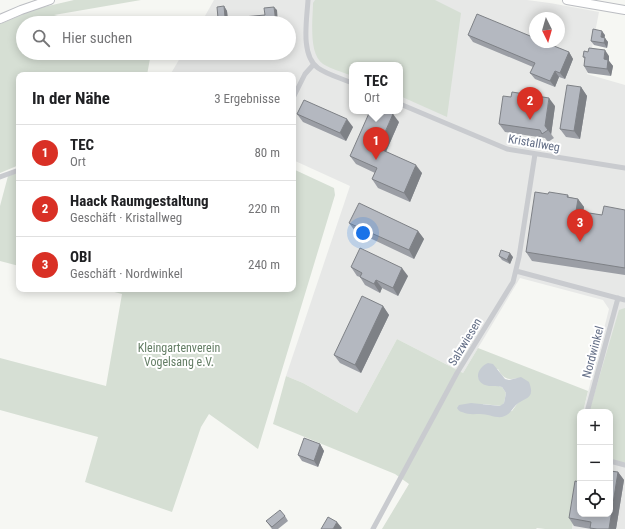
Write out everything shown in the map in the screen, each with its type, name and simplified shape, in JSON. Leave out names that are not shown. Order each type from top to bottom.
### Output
[{"type":"main road","points":[[0,19],[50,0]]},
{"type":"main road","points":[[567,0],[625,10]]},
{"type":"street","points":[[303,0],[307,7]]},
{"type":"street","points":[[308,0],[306,46],[308,55],[314,64],[321,70],[349,82]]},
{"type":"street","points":[[296,92],[305,74],[314,64]]},
{"type":"street","name":"Kristallweg","points":[[403,105],[501,148],[625,168]]},
{"type":"street","name":"Salzwiesen","points":[[373,529],[457,373],[512,282],[516,271],[535,154]]},
{"type":"street","points":[[0,177],[16,171]]},
{"type":"street","points":[[516,271],[625,300]]},
{"type":"street","name":"Nordwinkel","points":[[588,409],[618,298]]},
{"type":"street","points":[[613,462],[625,465]]},
{"type":"shaded area","points":[[214,0],[527,0],[599,12],[587,74],[625,85],[625,529],[572,529],[577,496],[577,517],[613,517],[613,409],[584,409],[609,309],[603,300],[520,278],[463,373],[397,339],[357,413],[303,383],[286,376],[350,186],[296,161],[296,72],[172,72],[179,60],[296,60],[296,16],[205,16]]},
{"type":"shaded area","points":[[488,363],[493,364],[505,379],[509,380],[521,377],[529,382],[531,388],[530,395],[528,397],[519,402],[509,414],[502,417],[464,413],[457,408],[459,405],[471,403],[500,406],[504,403],[506,393],[502,387],[485,385],[479,380],[479,370]]},
{"type":"green space","points":[[74,0],[141,0],[54,15],[58,16],[19,16],[35,9]]},
{"type":"green space","points":[[315,0],[435,0],[461,13],[447,117],[403,97],[403,62],[349,62],[349,75],[323,64],[318,59],[313,44],[313,3]]},
{"type":"green space","points":[[16,17],[16,60],[150,60],[148,72],[16,72],[16,166],[0,173],[0,24]]},
{"type":"green space","name":"Kleingartenverein Vogelsang e.V.","points":[[296,170],[334,188],[335,195],[258,449],[209,414],[201,427],[172,512],[85,482],[98,437],[0,410],[0,358],[106,386],[122,294],[114,292],[296,292]]},
{"type":"green space","points":[[16,173],[16,265],[0,261],[0,206],[8,176]]},
{"type":"green space","points":[[625,308],[625,463],[613,460],[613,409],[590,409],[619,310]]},
{"type":"green space","points":[[397,339],[463,373],[478,348],[588,391],[584,409],[577,409],[577,496],[572,529],[382,529],[409,484],[395,474],[273,424],[286,376],[303,383],[357,413]],"holes":[[[498,369],[503,376],[508,379],[517,378],[519,402],[512,411],[481,414],[483,404],[501,406],[504,403],[506,393],[502,387],[485,384],[478,377]]]},
{"type":"building","points":[[224,6],[225,16],[218,16],[217,7]]},
{"type":"building","points":[[274,7],[275,16],[254,16],[265,15],[264,8]]},
{"type":"building","points":[[477,14],[529,36],[529,48],[559,48],[569,52],[560,73],[555,71],[550,81],[530,73],[535,63],[468,35]]},
{"type":"building","points":[[593,29],[602,31],[601,37],[605,38],[604,43],[591,41]]},
{"type":"building","points":[[589,48],[605,50],[604,59],[608,60],[607,69],[584,66],[584,51],[588,52]]},
{"type":"building","points":[[567,85],[581,87],[574,131],[560,129]]},
{"type":"building","points":[[512,92],[549,98],[545,126],[548,130],[542,134],[540,130],[499,124],[503,96],[511,97]]},
{"type":"building","points":[[304,100],[347,119],[340,133],[297,114]]},
{"type":"building","points":[[369,114],[393,114],[378,148],[416,165],[404,193],[372,179],[377,168],[350,156]]},
{"type":"building","points":[[535,192],[548,194],[549,192],[568,195],[567,197],[578,199],[576,211],[602,215],[604,206],[625,210],[625,268],[526,252]]},
{"type":"building","points":[[359,203],[418,231],[409,250],[349,223]]},
{"type":"building","points":[[360,248],[402,268],[393,288],[376,280],[374,284],[360,277],[362,273],[351,267]]},
{"type":"building","points":[[501,250],[510,253],[507,260],[499,256]]},
{"type":"building","points":[[362,296],[383,306],[355,365],[334,355]]},
{"type":"building","points":[[304,438],[320,444],[314,461],[298,455]]},
{"type":"building","points":[[613,471],[618,472],[613,504]]},
{"type":"building","points":[[575,481],[577,481],[577,517],[611,517],[609,529],[590,528],[591,522],[569,518]]},
{"type":"building","points":[[280,510],[285,516],[272,527],[266,521]]},
{"type":"building","points":[[328,517],[337,522],[333,529],[321,529]]},
{"type":"place","name":"Haack Raumgestaltung","points":[[530,120]]},
{"type":"place","name":"TEC","points":[[376,160]]},
{"type":"place","name":"OBI","points":[[580,242]]}]
